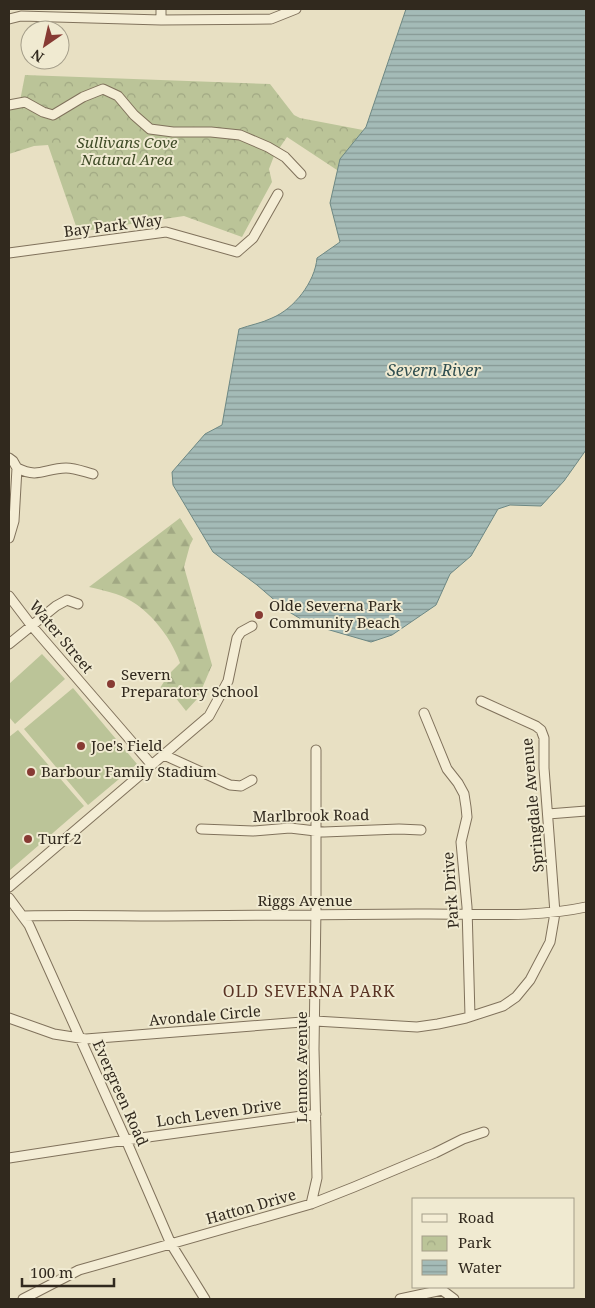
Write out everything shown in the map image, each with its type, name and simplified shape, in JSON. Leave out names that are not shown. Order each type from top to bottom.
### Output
[{"type":"street","points":[[161,9],[161,20]]},
{"type":"street","points":[[9,19],[22,16],[46,16],[161,20],[270,20],[296,9]]},
{"type":"street","points":[[9,105],[26,102],[43,112],[53,115],[83,97],[103,89],[118,96],[134,115],[150,129],[240,135],[268,147],[285,158],[301,174]]},
{"type":"street","name":"Bay Park Way","points":[[9,253],[166,232],[237,252],[253,238],[278,194]]},
{"type":"street","points":[[9,458],[17,468],[14,521],[9,538]]},
{"type":"street","points":[[17,468],[31,474],[67,468],[93,474]]},
{"type":"street","name":"Water Street","points":[[9,596],[31,625],[151,764]]},
{"type":"street","points":[[9,644],[56,606],[68,600],[78,604]]},
{"type":"street","points":[[9,887],[209,716],[228,681],[236,638],[241,632],[252,626]]},
{"type":"street","name":"Springdale Avenue","points":[[481,701],[524,720],[541,730],[544,738],[544,768],[555,913]]},
{"type":"street","name":"Park Drive","points":[[424,713],[447,769],[461,788],[466,806],[467,817],[461,842],[467,915],[470,1016]]},
{"type":"street","name":"Lennox Avenue","points":[[311,1204],[317,1178],[314,1049],[316,1020],[316,750]]},
{"type":"street","points":[[164,755],[230,785],[241,786],[252,780]]},
{"type":"street","points":[[548,814],[586,811]]},
{"type":"street","name":"Marlbrook Road","points":[[201,829],[253,831],[290,828],[324,832],[421,830]]},
{"type":"street","name":"Evergreen Road","points":[[9,898],[29,925],[171,1244],[205,1299]]},
{"type":"street","name":"Riggs Avenue","points":[[24,916],[103,914],[467,915],[555,913],[586,907]]},
{"type":"street","name":"Avondale Circle","points":[[9,1018],[50,1033],[86,1040],[316,1020],[417,1027],[470,1016],[503,1006],[516,997],[534,974],[548,948],[555,913]]},
{"type":"street","name":"Loch Leven Drive","points":[[9,1158],[316,1114]]},
{"type":"street","name":"Hatton Drive","points":[[23,1299],[79,1270],[311,1204],[434,1154],[463,1139],[484,1132]]},
{"type":"street","points":[[400,1299],[442,1290],[454,1299]]},
{"type":"green space","name":"Sullivans Cove Natural Area","points":[[25,75],[270,84],[294,115],[300,118],[363,130],[340,172],[287,137],[274,156],[269,169],[272,182],[242,237],[184,216],[78,232],[48,145],[34,146],[9,154],[9,103],[20,101]]},
{"type":"green space","points":[[180,518],[193,539],[184,567],[212,665],[198,698],[186,711],[171,692],[160,688],[169,674],[180,663],[170,642],[156,622],[127,598],[89,587]]},
{"type":"green space","points":[[42,654],[65,679],[15,724],[9,717],[9,684]]},
{"type":"green space","name":"Joe's Field","points":[[73,688],[137,764],[88,805],[24,729]]},
{"type":"green space","name":"Turf 2","points":[[18,730],[84,806],[9,871],[9,737]]},
{"type":"water","name":"Severn River","points":[[406,9],[586,9],[586,450],[564,481],[541,506],[510,505],[498,509],[471,556],[450,574],[436,605],[392,635],[371,642],[309,624],[286,610],[257,585],[213,552],[173,485],[172,472],[205,434],[222,425],[239,329],[268,320],[288,308],[308,285],[317,258],[340,242],[330,203],[340,159],[366,127]]},
{"type":"place","name":"Olde Severna Park Community Beach","points":[[259,615]]},
{"type":"place","name":"Severn Preparatory School","points":[[111,684]]},
{"type":"place","name":"Joe's Field","points":[[81,746]]},
{"type":"place","name":"Barbour Family Stadium","points":[[31,772]]},
{"type":"place","name":"Turf 2","points":[[28,839]]},
{"type":"district","name":"OLD SEVERNA PARK","points":[[309,991]]}]
